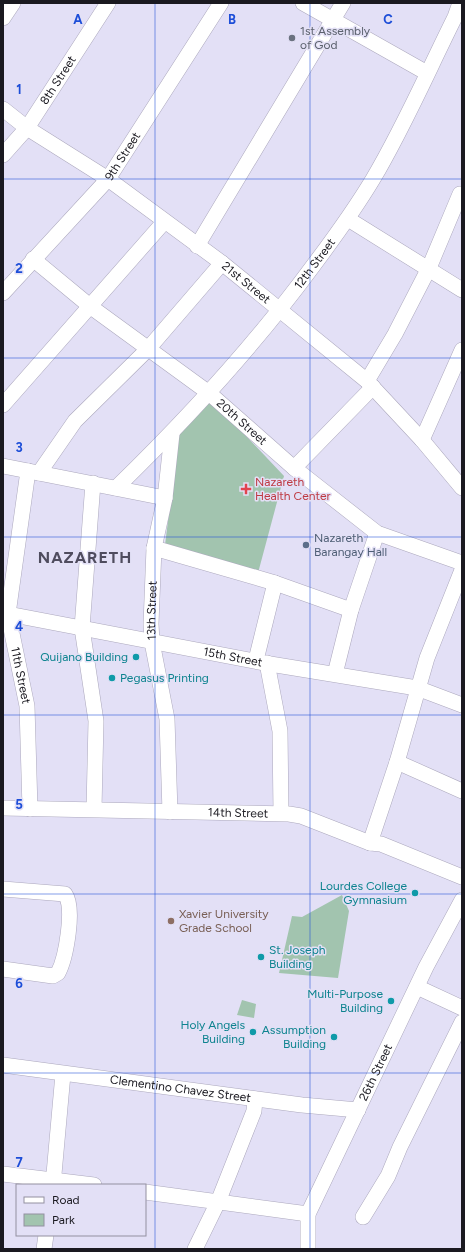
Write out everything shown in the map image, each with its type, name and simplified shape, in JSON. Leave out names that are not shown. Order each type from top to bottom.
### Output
[{"type":"street","points":[[3,18],[13,3]]},
{"type":"street","name":"8th Street","points":[[3,154],[27,128],[108,3]]},
{"type":"street","name":"9th Street","points":[[3,294],[33,259],[108,179],[220,3]]},
{"type":"street","points":[[303,3],[332,21],[427,73]]},
{"type":"street","points":[[197,246],[342,3]]},
{"type":"street","name":"12th Street","points":[[116,488],[172,434],[209,393],[280,310],[348,219],[390,149],[455,17],[460,3]]},
{"type":"street","name":"21st Street","points":[[3,109],[27,128],[108,179],[164,222],[222,263],[370,384],[422,440],[462,488]]},
{"type":"street","points":[[294,468],[370,384],[429,268],[460,194]]},
{"type":"street","points":[[348,219],[429,268],[462,290]]},
{"type":"street","points":[[3,405],[91,307],[164,222]]},
{"type":"street","name":"20th Street","points":[[33,259],[91,307],[209,393],[294,468],[377,533],[462,563]]},
{"type":"street","name":"11th Street","points":[[30,809],[28,706],[5,613],[33,472],[75,422],[148,349],[222,263]]},
{"type":"street","points":[[422,440],[462,350]]},
{"type":"street","name":"13th Street","points":[[170,812],[167,719],[152,642],[154,548],[165,498],[172,434]]},
{"type":"street","points":[[3,466],[165,498]]},
{"type":"street","points":[[94,483],[82,628],[96,721],[94,809]]},
{"type":"street","points":[[335,674],[351,610],[377,533]]},
{"type":"street","points":[[154,548],[274,583],[351,610]]},
{"type":"street","points":[[370,843],[397,762],[417,688],[427,658],[462,570]]},
{"type":"street","points":[[274,583],[262,662],[280,731],[281,813]]},
{"type":"street","name":"15th Street","points":[[5,613],[152,642],[417,688],[462,705]]},
{"type":"street","points":[[397,762],[462,791]]},
{"type":"street","name":"14th Street","points":[[3,808],[281,813],[302,816],[370,843],[381,844],[462,877]]},
{"type":"street","points":[[3,888],[65,894],[70,904],[67,941],[58,973],[53,976],[3,970]]},
{"type":"street","name":"26th Street","points":[[308,1249],[308,1214],[417,987],[462,900]]},
{"type":"street","points":[[417,987],[462,1008]]},
{"type":"street","points":[[363,1216],[388,1176],[400,1146],[462,1022]]},
{"type":"street","name":"Clementino Chavez Street","points":[[3,1065],[255,1099],[358,1110]]},
{"type":"street","points":[[54,1182],[63,1074]]},
{"type":"street","points":[[195,1249],[218,1202],[254,1111],[255,1099]]},
{"type":"street","points":[[3,1174],[54,1182],[81,1184]]},
{"type":"street","points":[[146,1192],[308,1214]]},
{"type":"street","points":[[44,1249],[46,1236]]},
{"type":"green space","points":[[211,399],[284,476],[258,573],[165,545],[179,433]]},
{"type":"green space","points":[[342,895],[349,911],[338,978],[279,973],[292,916],[302,917]]},
{"type":"green space","points":[[242,1000],[256,1004],[254,1018],[237,1015]]},
{"type":"place","name":"1st Assembly of God","points":[[292,38]]},
{"type":"place","name":"Nazareth Health Center","points":[[246,489]]},
{"type":"place","name":"Nazareth Barangay Hall","points":[[306,545]]},
{"type":"place","name":"Quijano Building","points":[[136,657]]},
{"type":"place","name":"Pegasus Printing","points":[[112,678]]},
{"type":"place","name":"Lourdes College Gymnasium","points":[[415,893]]},
{"type":"place","name":"Xavier University Grade School","points":[[171,921]]},
{"type":"place","name":"St. Joseph Building","points":[[261,957]]},
{"type":"place","name":"Multi-Purpose Building","points":[[391,1001]]},
{"type":"place","name":"Holy Angels Building","points":[[253,1032]]},
{"type":"place","name":"Assumption Building","points":[[334,1037]]},
{"type":"district","name":"NAZARETH","points":[[85,557]]}]
